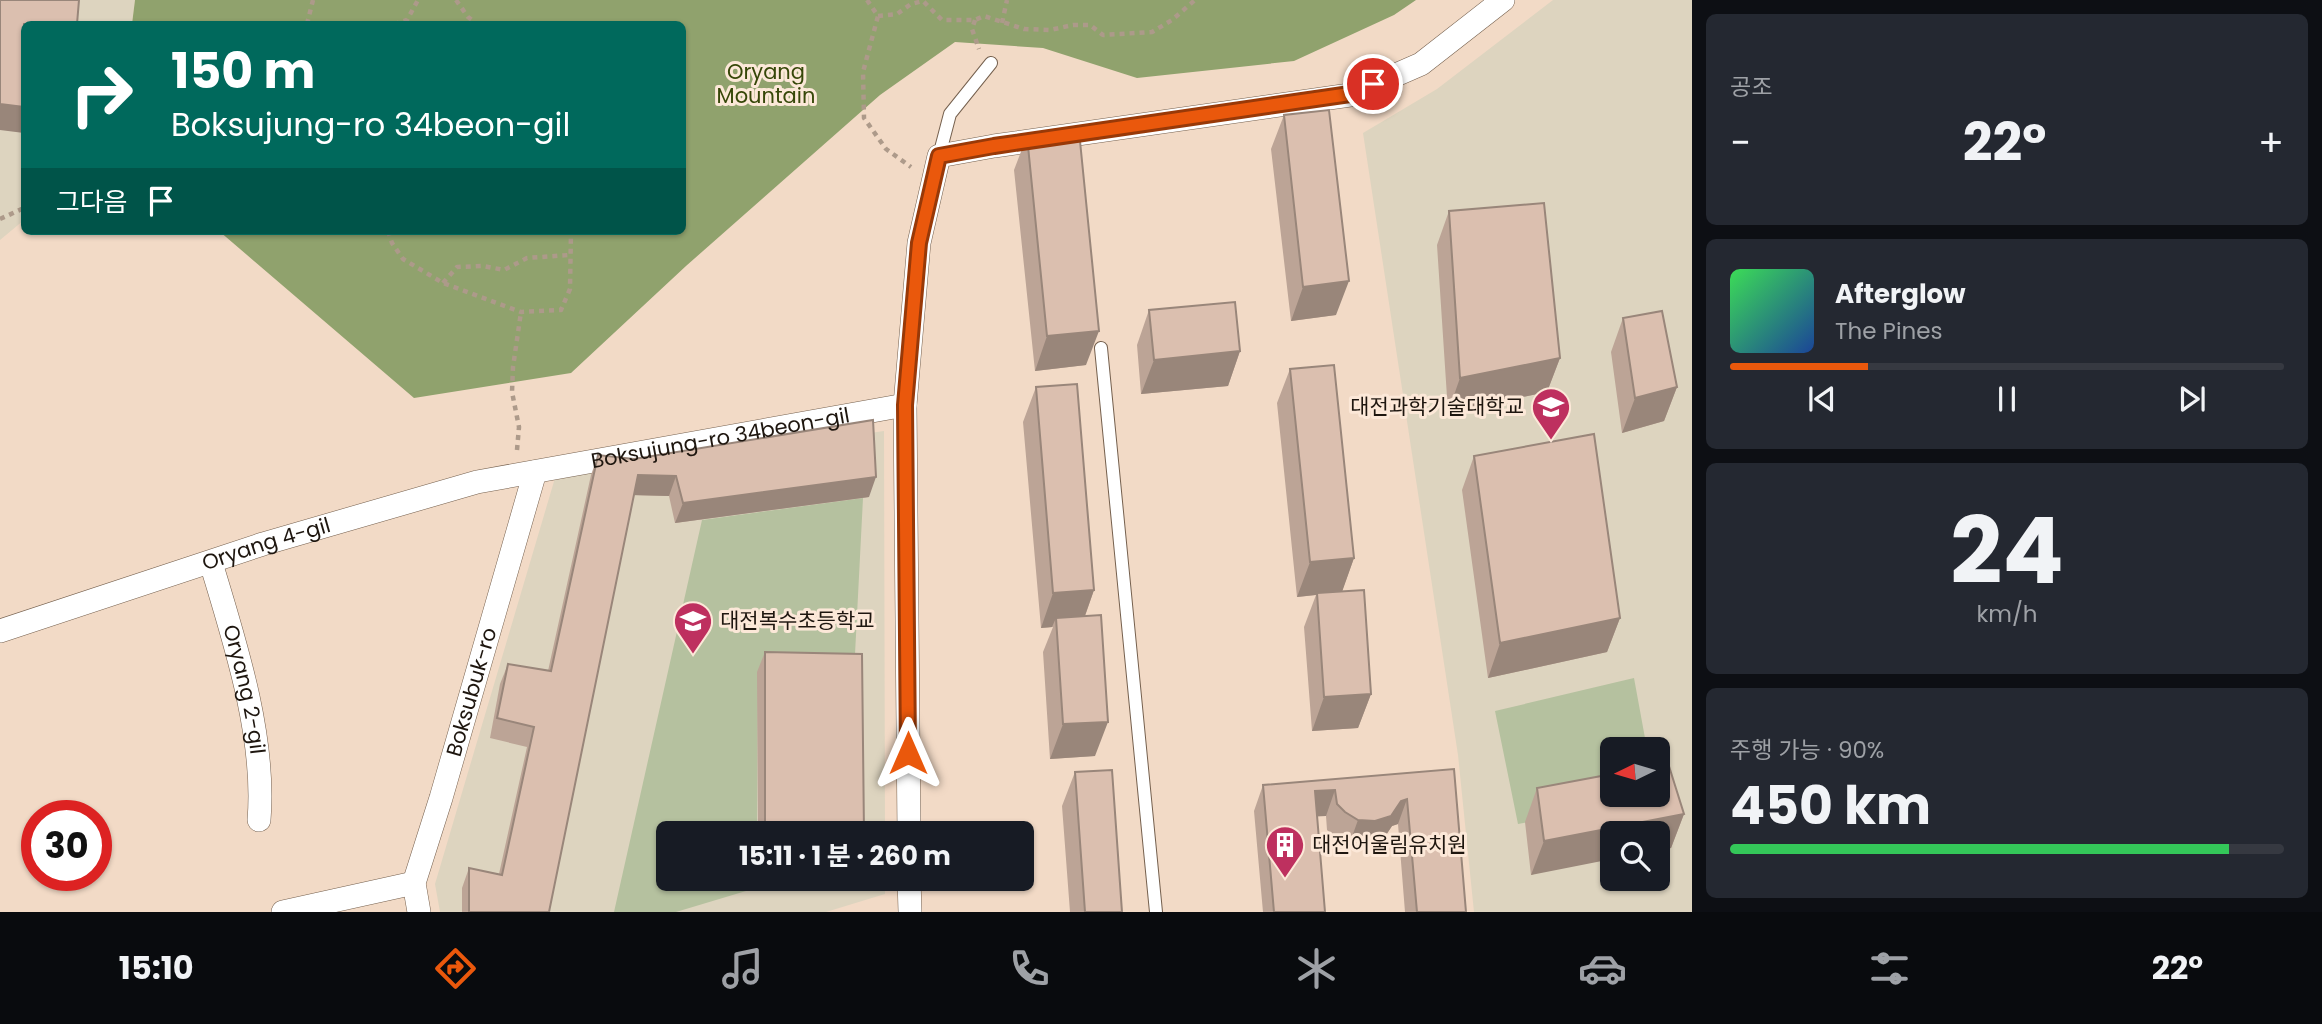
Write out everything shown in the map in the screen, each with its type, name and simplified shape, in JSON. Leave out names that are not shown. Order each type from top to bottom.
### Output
[{"type":"street","points":[[909,821],[905,405],[919,243],[937,166],[994,146],[1350,94],[1421,64],[1503,0]]},
{"type":"street","name":"Boksujung-ro 34beon-gil","points":[[526,474],[905,405]]},
{"type":"street","name":"Oryang 4-gil","points":[[0,631],[263,544],[477,482],[526,474]]},
{"type":"street","name":"Boksubuk-ro","points":[[419,912],[414,883],[441,798],[526,474]]},
{"type":"street","name":"Oryang 2-gil","points":[[211,563],[237,650],[256,746],[259,820]]},
{"type":"street","points":[[283,912],[414,883]]},
{"type":"street","points":[[909,891],[910,912]]},
{"type":"lane","points":[[937,166],[950,114],[991,63]]},
{"type":"lane","points":[[1101,348],[1156,912]]},
{"type":"path","points":[[308,21],[313,0]]},
{"type":"path","points":[[404,21],[407,20],[418,0]]},
{"type":"path","points":[[456,0],[473,21]]},
{"type":"path","points":[[867,0],[878,16],[863,72],[864,118],[886,149],[912,168],[937,166]]},
{"type":"path","points":[[1002,23],[1007,0]]},
{"type":"path","points":[[878,16],[897,15],[911,4],[923,1],[942,20],[975,20],[984,16],[1024,29],[1050,30],[1073,25],[1090,25],[1103,35],[1152,32],[1172,20],[1195,0]]},
{"type":"path","points":[[975,20],[972,29],[981,61],[991,63]]},
{"type":"path","points":[[0,219],[21,209]]},
{"type":"path","points":[[389,235],[403,259],[443,283],[522,312],[561,310],[570,289],[571,235]]},
{"type":"path","points":[[443,283],[457,267],[483,266],[504,270],[527,258],[569,255]]},
{"type":"path","points":[[522,312],[512,391],[526,474]]},
{"type":"shaded area","points":[[0,0],[135,0],[132,21],[21,21],[21,222],[0,240]]},
{"type":"shaded area","name":"대전과학기술대학교","points":[[1553,0],[1692,0],[1692,912],[1474,912],[1458,755],[1363,133],[1437,89]]},
{"type":"shaded area","name":"대전복수초등학교","points":[[884,431],[885,821],[656,821],[656,891],[885,891],[885,894],[826,912],[440,912],[435,884],[555,478]]},
{"type":"green space","name":"Oryang Mountain","points":[[135,0],[1416,0],[1394,15],[1294,61],[1137,78],[1043,48],[955,42],[880,95],[686,266],[571,373],[414,398],[224,235],[686,235],[686,21],[132,21]]},
{"type":"green space","points":[[863,498],[854,674],[758,675],[757,821],[656,821],[656,891],[746,891],[676,912],[614,912],[702,520]]},
{"type":"green space","points":[[1634,678],[1645,737],[1600,737],[1600,807],[1605,807],[1518,824],[1495,711]]},
{"type":"building","points":[[0,0],[79,0],[77,21],[21,21],[21,107],[0,104]]},
{"type":"building","points":[[1329,110],[1349,281],[1303,287],[1284,115]]},
{"type":"building","points":[[1079,131],[1099,331],[1047,336],[1027,136]]},
{"type":"building","points":[[1544,203],[1560,358],[1460,378],[1449,211]]},
{"type":"building","points":[[1235,302],[1240,351],[1154,360],[1149,310]]},
{"type":"building","points":[[1662,311],[1677,387],[1635,398],[1623,318]]},
{"type":"building","points":[[1334,365],[1354,558],[1310,562],[1290,369]]},
{"type":"building","points":[[1077,384],[1094,590],[1053,593],[1036,387]]},
{"type":"building","points":[[873,420],[876,477],[683,503],[676,476],[638,475],[549,912],[469,912],[469,868],[502,875],[534,727],[497,718],[508,664],[551,671],[598,455],[634,459]]},
{"type":"building","points":[[1594,434],[1620,618],[1500,643],[1474,456]]},
{"type":"building","points":[[1364,590],[1371,694],[1324,697],[1317,593]]},
{"type":"building","points":[[1101,615],[1108,722],[1063,724],[1056,618]]},
{"type":"building","points":[[765,652],[862,654],[864,821],[765,821]]},
{"type":"building","points":[[1454,769],[1466,912],[1417,912],[1407,799],[1401,801],[1391,816],[1375,821],[1358,820],[1337,804],[1335,790],[1315,791],[1325,912],[1274,912],[1263,785]]},
{"type":"building","points":[[1670,769],[1684,814],[1648,821],[1600,821],[1600,830],[1544,841],[1537,788],[1600,776],[1600,807],[1670,807]]},
{"type":"building","points":[[1112,770],[1122,912],[1085,912],[1075,772]]},
{"type":"place","name":"대전과학기술대학교","points":[[1551,441]]},
{"type":"place","name":"대전복수초등학교","points":[[693,655]]},
{"type":"place","name":"대전어울림유치원","points":[[1285,879]]},
{"type":"route","points":[[908,753],[905,405],[919,243],[939,156],[1350,94],[1373,84]]}]
